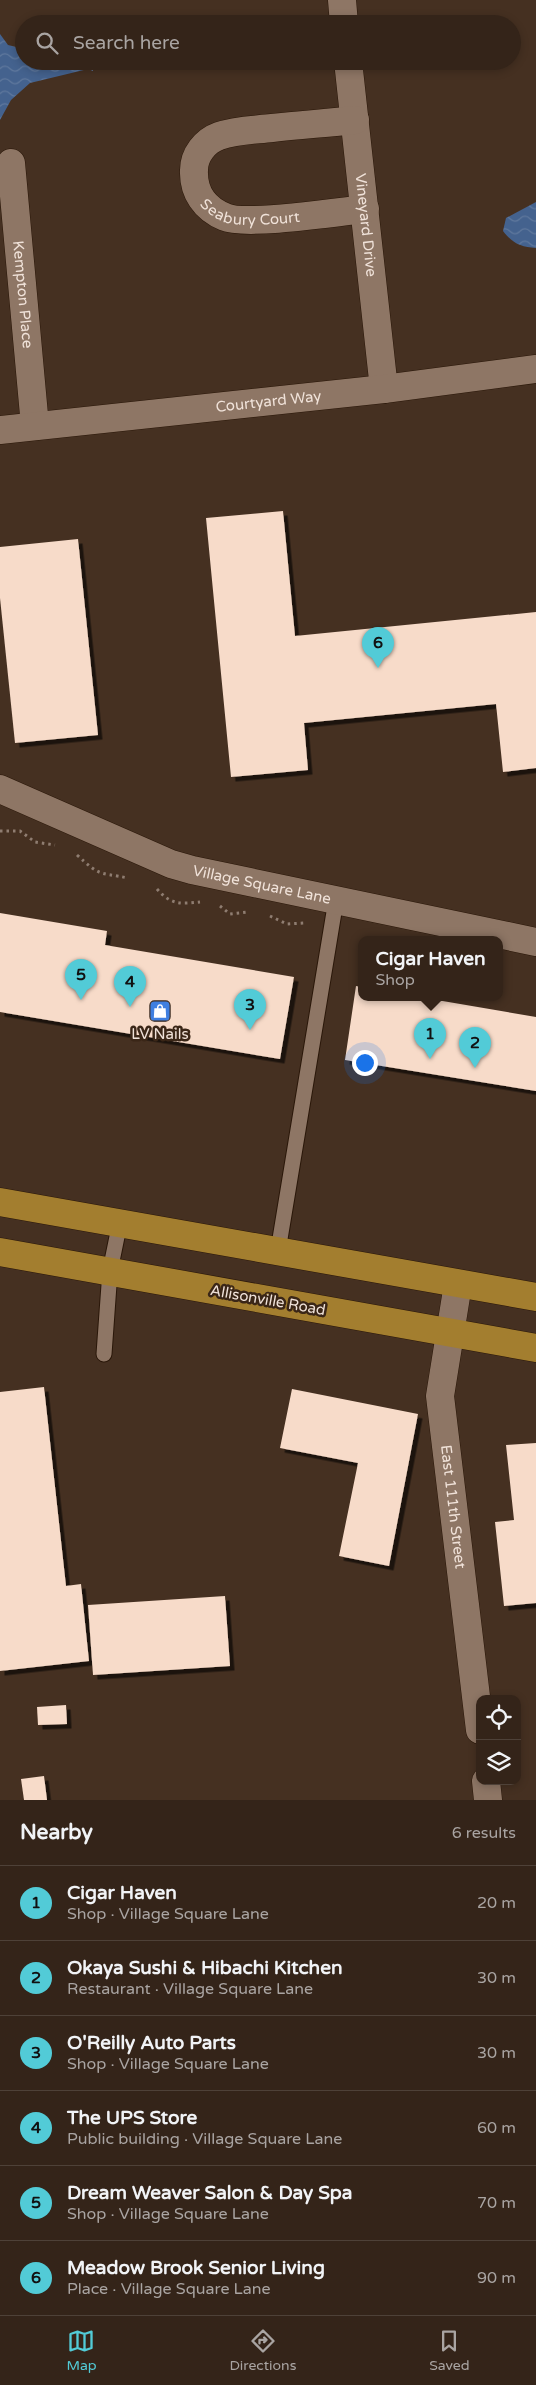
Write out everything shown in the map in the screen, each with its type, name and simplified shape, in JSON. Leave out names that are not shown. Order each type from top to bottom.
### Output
[{"type":"main road","points":[[0,1202],[536,1297]]},
{"type":"main road","name":"Allisonville Road","points":[[0,1252],[536,1348]]},
{"type":"street","points":[[342,0],[343,15]]},
{"type":"street","name":"Vineyard Drive","points":[[349,70],[384,389]]},
{"type":"street","name":"Seabury Court","points":[[355,120],[247,130],[218,136],[203,147],[196,156],[194,176],[199,196],[206,204],[226,218],[252,220],[365,209]]},
{"type":"street","name":"Kempton Place","points":[[11,163],[35,426]]},
{"type":"street","name":"Courtyard Way","points":[[0,430],[384,389],[536,370]]},
{"type":"street","name":"Village Square Lane","points":[[0,789],[171,864],[192,870],[536,942]]},
{"type":"street","name":"East 111th Street","points":[[458,1284],[440,1396],[476,1697]]},
{"type":"street","points":[[486,1785],[488,1800]]},
{"type":"lane","points":[[278,1251],[336,900]]},
{"type":"lane","points":[[104,1354],[110,1271],[120,1222]]},
{"type":"water","points":[[0,34],[8,45],[15,47],[15,70],[84,70],[30,83],[11,100],[0,120]]},
{"type":"water","points":[[536,202],[536,248],[526,247],[510,239],[503,231],[506,218]]},
{"type":"building","points":[[283,511],[295,636],[536,612],[536,768],[503,772],[496,704],[304,723],[308,770],[231,777],[206,518]]},
{"type":"building","points":[[78,539],[98,735],[15,743],[0,598],[0,547]]},
{"type":"building","points":[[0,913],[107,931],[105,945],[294,977],[280,1059],[0,1012]]},
{"type":"building","points":[[356,986],[358,986],[358,1001],[443,1001],[536,1017],[536,1091],[345,1060]]},
{"type":"building","points":[[44,1387],[66,1586],[81,1584],[89,1661],[0,1671],[0,1392]]},
{"type":"building","points":[[292,1389],[418,1414],[389,1566],[339,1556],[358,1463],[280,1448]]},
{"type":"building","points":[[536,1443],[536,1603],[504,1606],[495,1522],[514,1520],[506,1445]]},
{"type":"building","points":[[225,1596],[230,1666],[93,1675],[88,1605]]},
{"type":"building","points":[[66,1705],[67,1724],[38,1725],[37,1707]]},
{"type":"building","points":[[44,1776],[47,1800],[24,1800],[21,1779]]},
{"type":"place","name":"Meadow Brook Senior Living","points":[[378,668]]},
{"type":"place","name":"Dream Weaver Salon & Day Spa","points":[[81,1000]]},
{"type":"place","name":"The UPS Store","points":[[130,1007]]},
{"type":"place","name":"LV Nails","points":[[160,1011]]},
{"type":"place","name":"O'Reilly Auto Parts","points":[[250,1030]]},
{"type":"place","name":"Cigar Haven","points":[[430,1059]]},
{"type":"place","name":"Okaya Sushi & Hibachi Kitchen","points":[[475,1068]]}]
